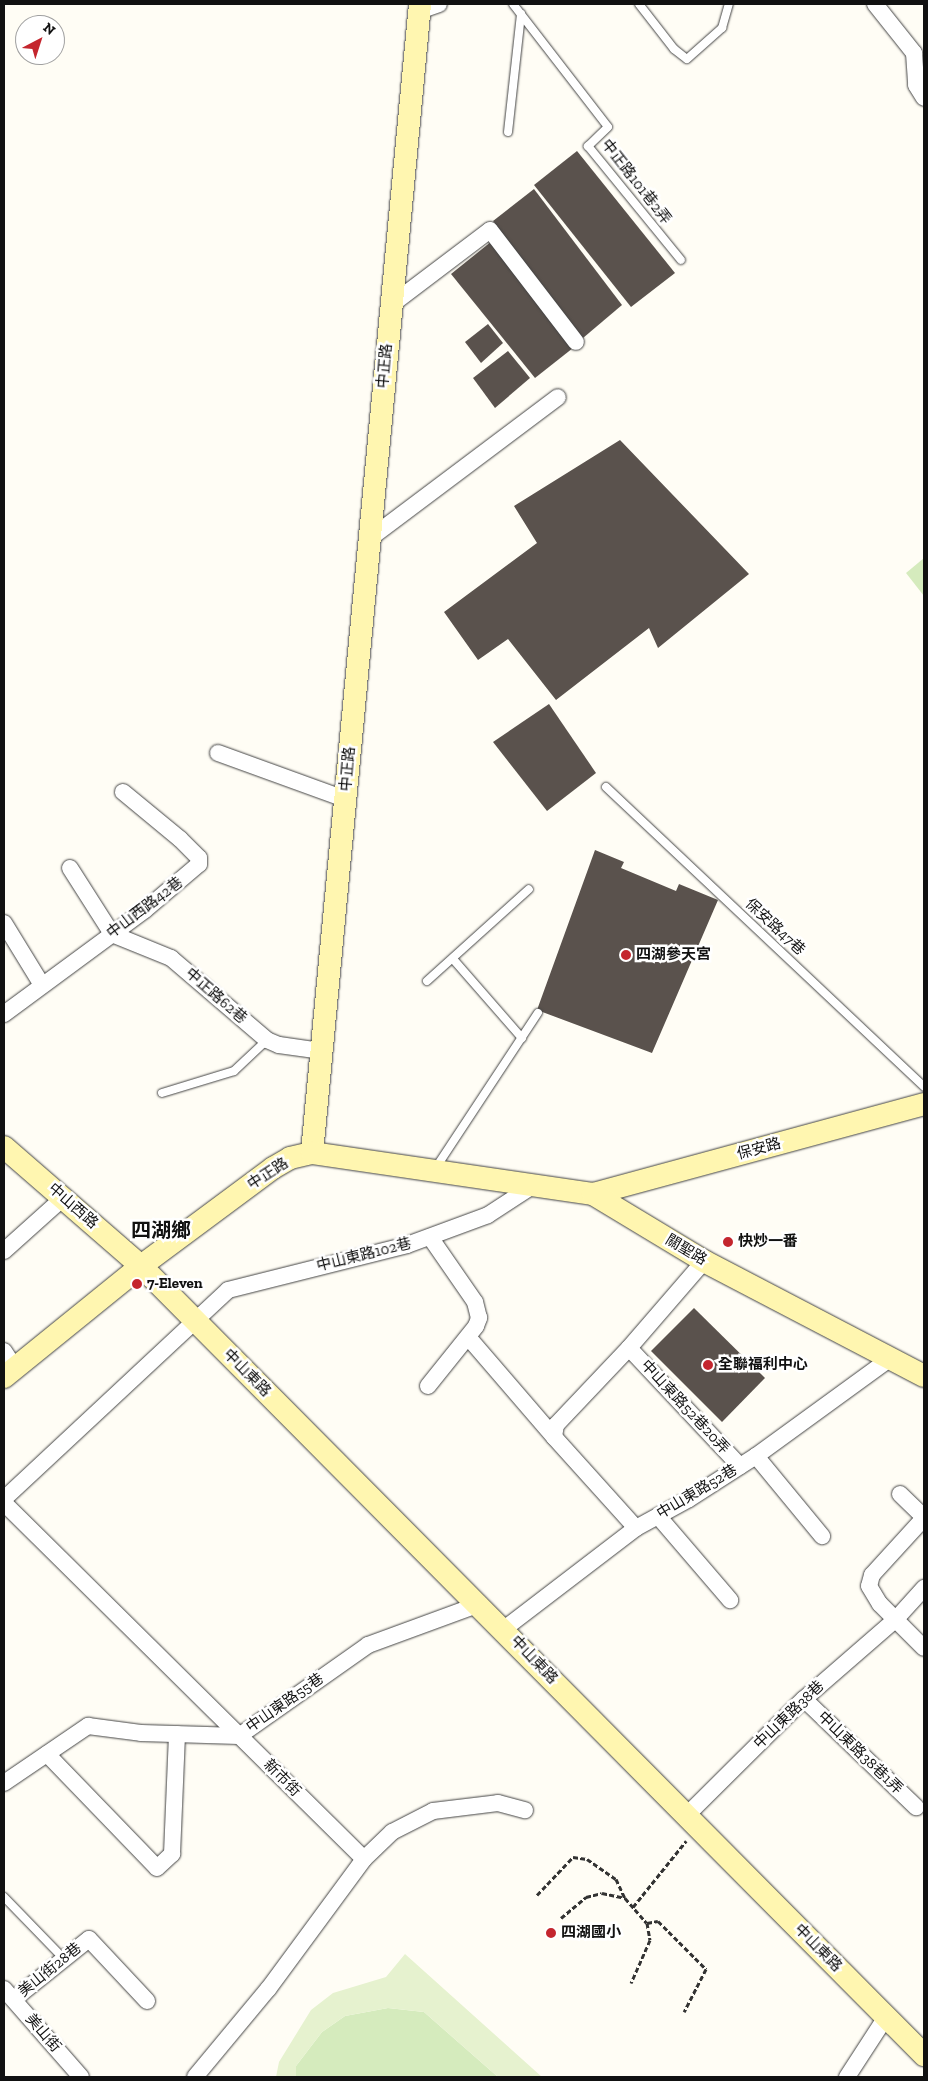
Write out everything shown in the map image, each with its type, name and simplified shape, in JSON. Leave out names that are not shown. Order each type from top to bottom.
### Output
[{"type":"main road","name":"中正路","points":[[8,1366],[273,1168],[290,1158],[312,1153],[391,305],[426,6]]},
{"type":"main road","name":"保安路","points":[[593,1194],[924,1104]]},
{"type":"main road","name":"中山西路","points":[[4,1147],[141,1266]]},
{"type":"main road","name":"關聖路","points":[[312,1153],[593,1194],[704,1261],[924,1376]]},
{"type":"main road","name":"中山東路","points":[[141,1266],[480,1604],[686,1816],[924,2055]]},
{"type":"street","points":[[875,4],[914,53],[916,85],[924,98]]},
{"type":"street","points":[[391,305],[490,230],[576,342]]},
{"type":"street","points":[[369,539],[558,397]]},
{"type":"street","points":[[218,753],[345,799]]},
{"type":"street","name":"中山西路42巷","points":[[4,1014],[112,934],[199,864],[199,858],[180,839],[123,792]]},
{"type":"street","points":[[70,868],[112,934]]},
{"type":"street","points":[[4,923],[42,985]]},
{"type":"street","name":"中正路62巷","points":[[112,934],[171,958],[267,1040],[279,1045],[321,1051]]},
{"type":"street","name":"中山東路102巷","points":[[4,1499],[195,1321],[216,1299],[240,1286],[407,1245],[430,1237],[488,1215],[534,1185]]},
{"type":"street","points":[[4,1251],[63,1198]]},
{"type":"street","points":[[428,1386],[476,1326],[478,1310],[430,1237]]},
{"type":"street","name":"中山東路52巷20弄","points":[[554,1438],[556,1425],[629,1348],[704,1261]]},
{"type":"street","points":[[468,1337],[554,1438],[636,1528]]},
{"type":"street","name":"中山東路52巷20弄","points":[[629,1348],[740,1466]]},
{"type":"street","name":"中山東路52巷","points":[[504,1629],[636,1528],[756,1456],[891,1358]]},
{"type":"street","points":[[756,1456],[822,1536]]},
{"type":"street","points":[[900,1494],[924,1517],[872,1575],[869,1586],[880,1604],[924,1648]]},
{"type":"street","name":"新市街","points":[[4,1503],[364,1859]]},
{"type":"street","points":[[658,1516],[730,1600]]},
{"type":"street","name":"中山東路38巷","points":[[686,1816],[804,1699],[896,1619],[924,1588]]},
{"type":"street","name":"中山東路55巷","points":[[4,1783],[88,1726],[177,1734],[239,1736],[368,1645],[480,1604]]},
{"type":"street","name":"中山東路38巷1弄","points":[[804,1699],[916,1807]]},
{"type":"street","points":[[47,1754],[157,1868],[172,1854],[177,1734]]},
{"type":"street","points":[[195,2077],[268,1989],[364,1859],[392,1832],[433,1811],[498,1803],[525,1810]]},
{"type":"street","name":"美山街28巷","points":[[9,1994],[64,1959],[89,1939],[147,2001]]},
{"type":"street","name":"美山街","points":[[9,1994],[81,2077]]},
{"type":"street","points":[[846,2077],[886,2017]]},
{"type":"lane","name":"中正路101巷2弄","points":[[513,4],[608,127],[588,146],[681,260]]},
{"type":"lane","points":[[639,4],[674,49],[687,59],[722,28],[729,4]]},
{"type":"lane","points":[[508,132],[521,14]]},
{"type":"lane","name":"保安路47巷","points":[[606,787],[924,1087]]},
{"type":"lane","points":[[427,982],[530,889]]},
{"type":"lane","points":[[453,959],[522,1038]]},
{"type":"lane","points":[[434,1170],[538,1014]]},
{"type":"lane","points":[[162,1093],[234,1071],[267,1040]]},
{"type":"lane","points":[[4,1897],[64,1959]]},
{"type":"path","points":[[633,1907],[686,1841]]},
{"type":"path","points":[[537,1894],[573,1857],[587,1858],[616,1879],[625,1898],[647,1923],[650,1940],[631,1983]]},
{"type":"path","points":[[561,1918],[586,1897],[602,1893],[625,1898]]},
{"type":"path","points":[[647,1923],[658,1921],[706,1969],[684,2012]]},
{"type":"green space","points":[[924,558],[924,596],[906,573]]},
{"type":"green space","points":[[405,1954],[542,2077],[498,2077],[424,2012],[388,2008],[345,2016],[322,2032],[296,2066],[296,2077],[276,2077],[279,2062],[311,2010],[333,1993],[386,1977]]},
{"type":"green space","points":[[388,2008],[424,2012],[498,2077],[296,2077],[296,2066],[322,2032],[345,2016]]},
{"type":"building","points":[[577,151],[675,273],[631,307],[534,185]]},
{"type":"building","points":[[534,189],[622,305],[583,338],[493,221]]},
{"type":"building","points":[[492,241],[573,348],[535,378],[451,274]]},
{"type":"building","points":[[488,324],[503,343],[481,363],[465,342]]},
{"type":"building","points":[[508,351],[530,378],[495,408],[473,378]]},
{"type":"building","points":[[620,440],[749,574],[658,648],[649,628],[556,700],[508,639],[478,660],[444,612],[537,543],[514,506]]},
{"type":"building","points":[[549,704],[596,773],[547,811],[493,742]]},
{"type":"building","name":"四湖參天宮","points":[[595,850],[624,862],[621,868],[676,891],[679,884],[718,900],[652,1053],[537,1010]]},
{"type":"building","name":"全聯福利中心","points":[[694,1308],[765,1378],[722,1422],[651,1351]]},
{"type":"place","name":"四湖參天宮","points":[[626,955]]},
{"type":"place","name":"快炒一番","points":[[728,1242]]},
{"type":"place","name":"7-Eleven","points":[[137,1284]]},
{"type":"place","name":"全聯福利中心","points":[[708,1365]]},
{"type":"place","name":"四湖國小","points":[[551,1933]]},
{"type":"district","name":"四湖鄉","points":[[161,1230]]}]
